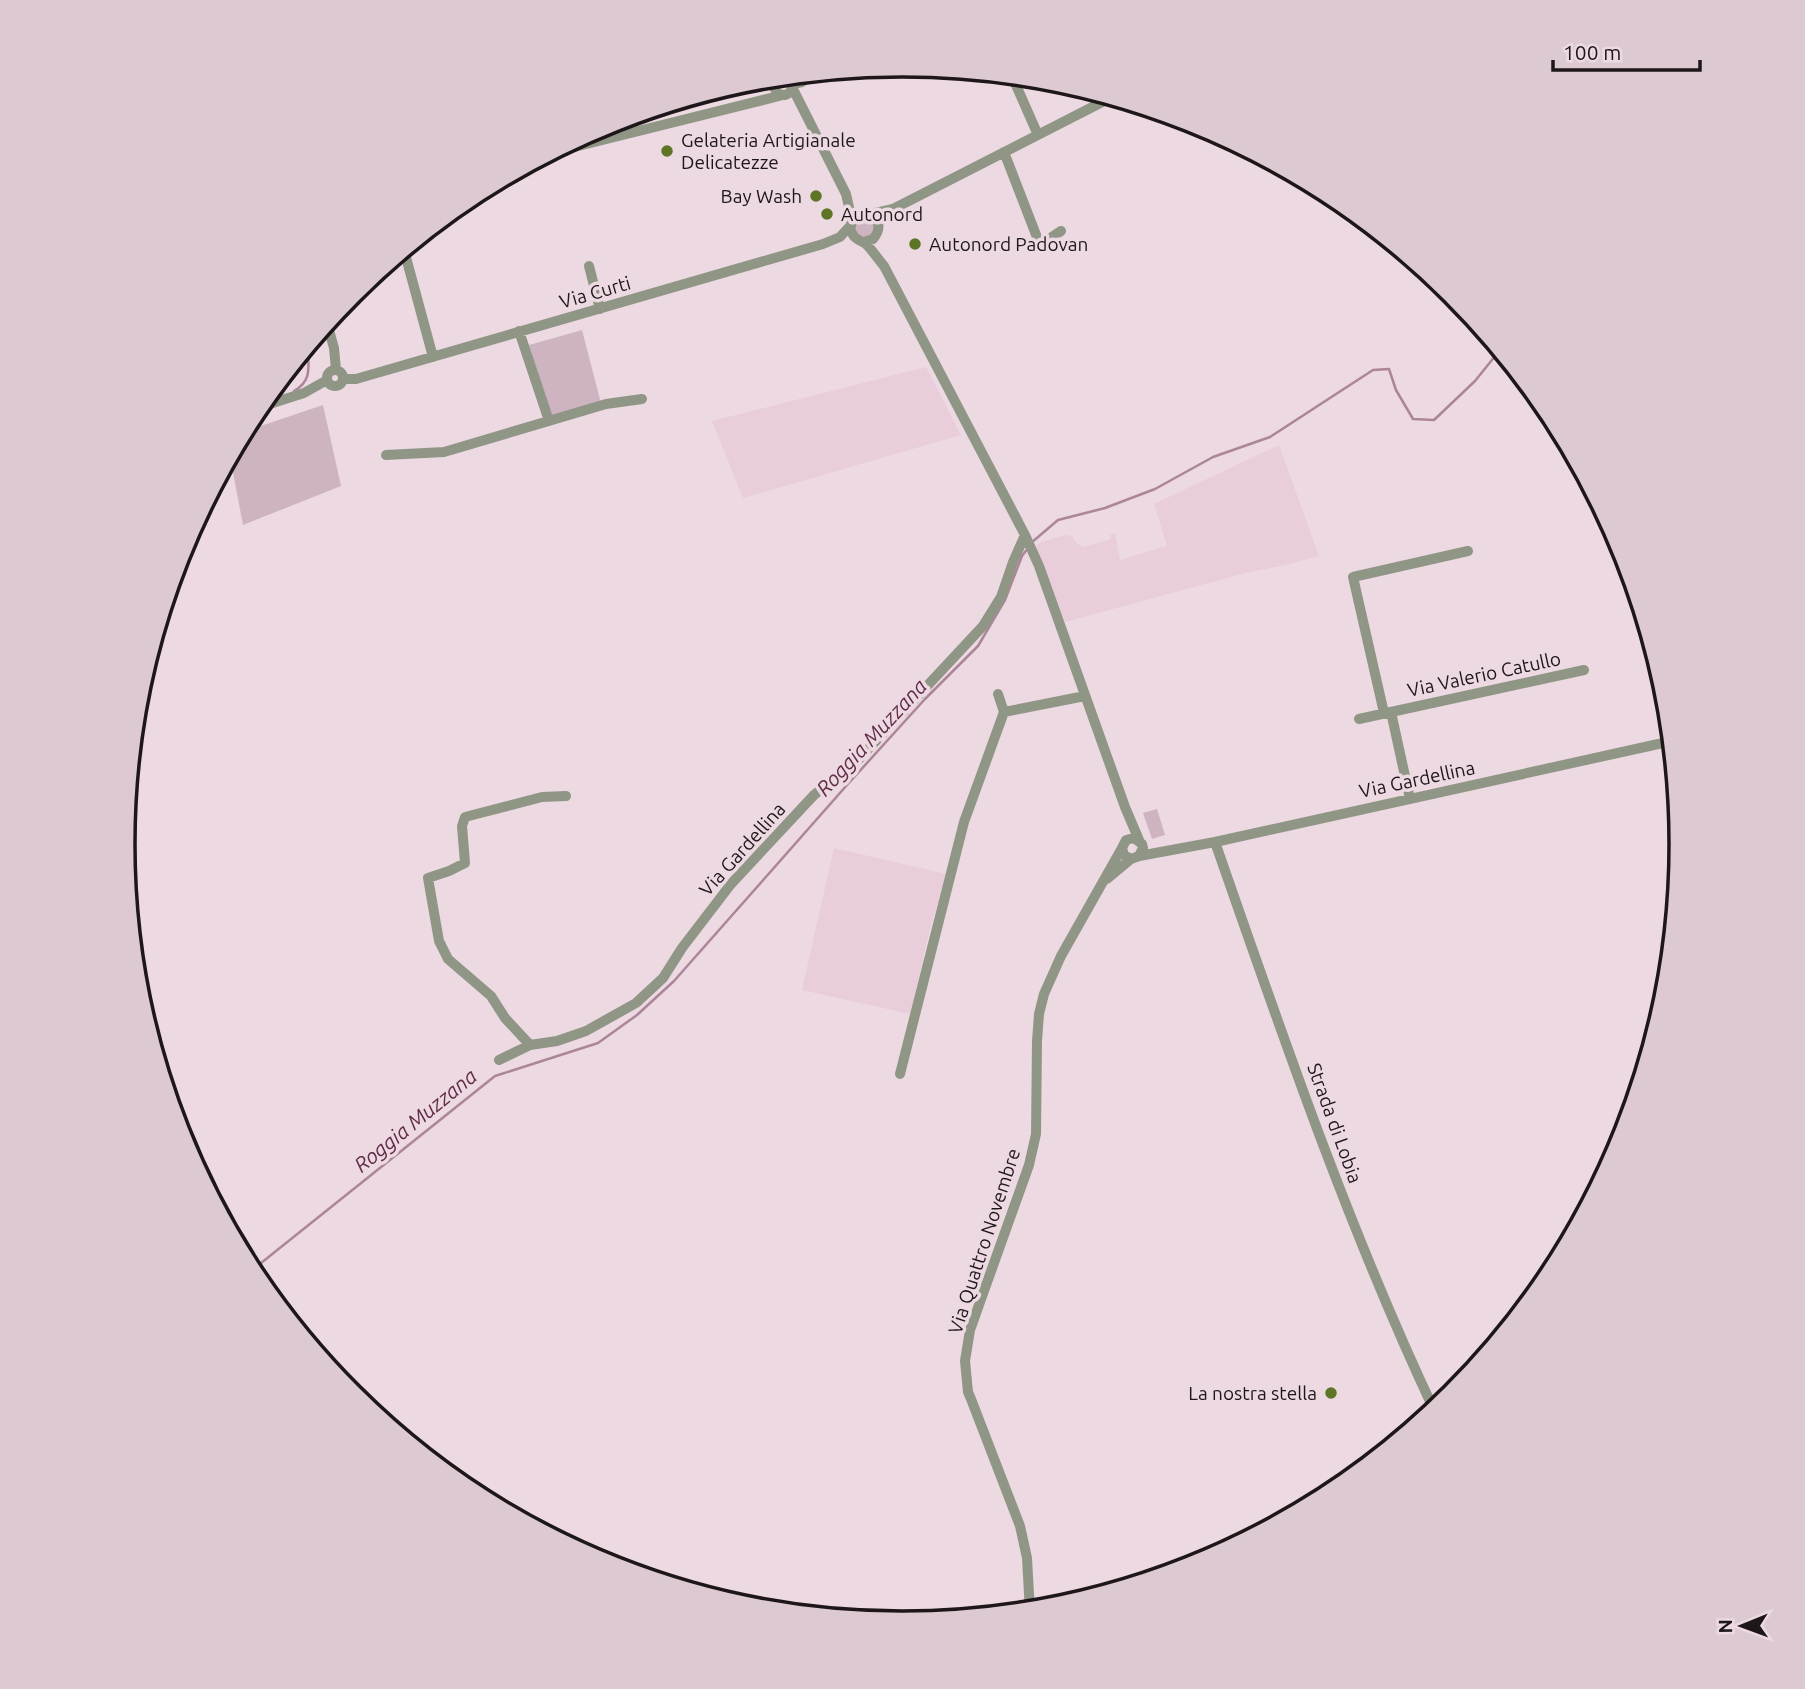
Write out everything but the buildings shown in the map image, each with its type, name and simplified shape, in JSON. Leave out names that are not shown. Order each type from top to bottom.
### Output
[{"type":"street","points":[[1016,86],[1038,135]]},
{"type":"street","points":[[593,142],[740,106],[788,88],[805,114],[846,194],[854,237],[864,242],[884,266],[1039,566],[1125,807],[1143,848],[1135,858],[1124,855],[1122,847],[1125,807]]},
{"type":"street","points":[[740,106],[760,91]]},
{"type":"street","points":[[851,223],[861,214],[893,209],[1101,103]]},
{"type":"street","points":[[1004,152],[1040,245],[1061,231]]},
{"type":"street","points":[[846,194],[877,220],[884,266]]},
{"type":"street","points":[[864,242],[873,239],[893,209]]},
{"type":"street","name":"Via Curti","points":[[276,402],[304,393],[327,380],[330,384],[339,385],[339,374],[356,379],[823,244],[840,237],[851,223]]},
{"type":"street","points":[[406,259],[433,357]]},
{"type":"street","points":[[589,266],[600,309]]},
{"type":"street","points":[[519,331],[549,421]]},
{"type":"street","points":[[330,333],[339,374]]},
{"type":"street","points":[[386,455],[443,452],[606,404],[642,399]]},
{"type":"street","name":"Via Gardellina","points":[[499,1060],[530,1045],[557,1041],[586,1031],[636,1003],[663,978],[682,948],[731,884],[814,794],[859,760],[983,626],[1001,597],[1013,562],[1027,540]]},
{"type":"street","name":"Via Valerio Catullo","points":[[1410,799],[1353,578],[1468,551]]},
{"type":"street","name":"Via Valerio Catullo","points":[[1359,719],[1584,670]]},
{"type":"street","points":[[900,1074],[964,822],[1004,712],[998,694]]},
{"type":"street","points":[[1004,712],[1085,696]]},
{"type":"street","name":"Via Gardellina","points":[[1135,858],[1663,743]]},
{"type":"street","points":[[530,1045],[505,1018],[491,996],[448,959],[439,941],[428,878],[465,863],[465,817],[542,797],[565,796]]},
{"type":"street","points":[[1122,847],[1128,838],[1140,842]]},
{"type":"street","name":"Via Gardellina","points":[[1140,842],[1170,852]]},
{"type":"street","name":"Strada di Lobia","points":[[1215,842],[1327,1154],[1430,1401]]},
{"type":"street","name":"Via Quattro Novembre","points":[[1029,1601],[1027,1558],[1020,1526],[968,1392],[965,1361],[970,1330],[1018,1197],[1036,1134],[1037,1041],[1044,994],[1061,956],[1122,847]]},
{"type":"street","name":"Via Quattro Novembre","points":[[1100,886],[1135,858]]},
{"type":"shaded area","points":[[869,217],[876,225],[868,238],[856,235],[857,219]]},
{"type":"shaded area","points":[[582,330],[602,407],[550,419],[529,345]]},
{"type":"shaded area","points":[[926,367],[961,435],[743,498],[712,421]]},
{"type":"shaded area","points":[[323,405],[341,486],[243,525],[233,471],[259,427]]},
{"type":"shaded area","points":[[1279,445],[1319,556],[1245,573],[1065,622],[1056,606],[1036,546],[1065,535],[1072,536],[1077,544],[1085,547],[1111,539],[1110,535],[1115,533],[1120,560],[1167,546],[1154,504]]},
{"type":"shaded area","points":[[1157,809],[1165,835],[1152,839],[1143,813]]},
{"type":"shaded area","points":[[834,848],[946,874],[910,1014],[802,990]]},
{"type":"waterway","name":"Roggia Muzzana","points":[[1031,543],[1058,520],[1105,508],[1155,489],[1213,457],[1270,437],[1373,370],[1389,369],[1396,390],[1413,419],[1434,420],[1475,381],[1495,357]]},
{"type":"waterway","points":[[294,391],[307,377],[309,359]]},
{"type":"waterway","name":"Roggia Muzzana","points":[[260,1264],[495,1076],[598,1043],[637,1015],[674,981],[925,699],[978,646],[1005,600],[1022,556],[1028,548]]},
{"type":"place","name":"Gelateria Artigianale Delicatezze","points":[[667,151]]},
{"type":"place","name":"Bay Wash","points":[[816,196]]},
{"type":"place","name":"Autonord","points":[[827,214]]},
{"type":"place","name":"Autonord Padovan","points":[[915,244]]},
{"type":"place","name":"La nostra stella","points":[[1331,1393]]}]
